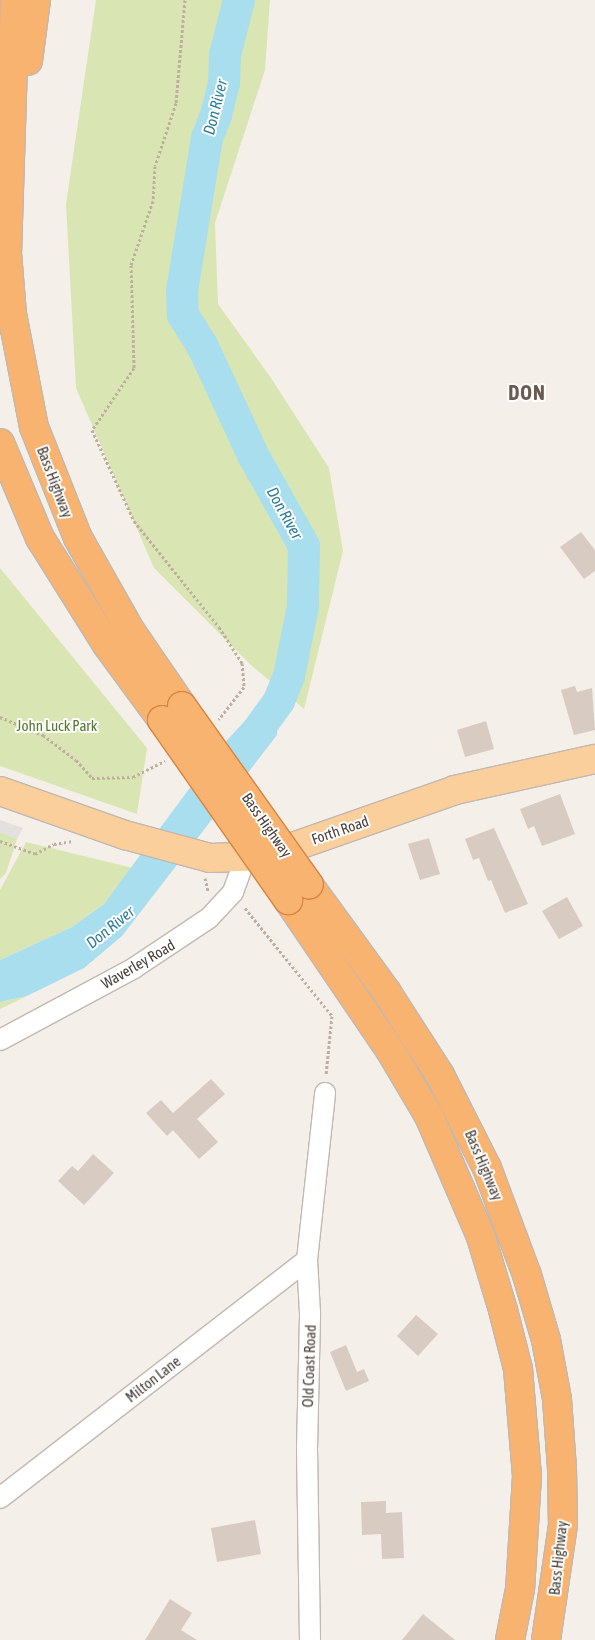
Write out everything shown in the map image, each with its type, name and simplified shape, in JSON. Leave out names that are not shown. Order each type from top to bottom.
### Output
[{"type":"highway","name":"Bass Highway","points":[[14,0],[8,221],[12,314],[28,400],[45,460],[78,538],[130,630],[172,713]]},
{"type":"highway","points":[[8,221],[36,0]]},
{"type":"highway","name":"Bass Highway","points":[[0,443],[45,547],[102,637],[172,713],[298,893],[429,1116],[481,1236],[518,1369],[527,1476],[520,1589],[510,1640]]},
{"type":"highway","name":"Bass Highway","points":[[298,893],[386,991],[440,1075],[487,1168],[527,1275],[546,1340],[557,1400],[562,1468],[563,1525],[546,1640]]},
{"type":"main road","name":"Forth Road","points":[[0,791],[125,835],[210,858],[267,856],[455,790],[595,759]]},
{"type":"street","name":"Waverley Road","points":[[0,1040],[134,968],[210,918],[232,892],[242,867],[241,857]]},
{"type":"street","name":"Old Coast Road","points":[[310,1640],[306,1449],[310,1313],[307,1260],[325,1093]]},
{"type":"street","name":"Milton Lane","points":[[0,1498],[307,1260]]},
{"type":"path","points":[[162,556],[134,522],[92,430],[134,368],[131,265],[153,201],[155,166],[176,103],[186,0]]},
{"type":"path","points":[[0,841],[35,854],[54,844],[77,841]]},
{"type":"path","points":[[244,909],[332,1016],[325,1093]]},
{"type":"green space","points":[[96,0],[270,0],[265,70],[215,223],[218,304],[271,378],[329,468],[343,551],[304,709],[253,667],[154,568],[76,388],[66,204]]},
{"type":"green space","name":"John Luck Park","points":[[0,568],[147,748],[137,814],[0,766]]},
{"type":"green space","points":[[0,832],[17,839],[6,873],[0,879]]},
{"type":"green space","points":[[26,842],[133,868],[104,904],[72,927],[0,960],[0,890]]},
{"type":"green space","points":[[27,996],[0,1009],[0,1002]]},
{"type":"shaded area","points":[[0,820],[23,828],[17,839],[0,832]]},
{"type":"water","points":[[279,701],[277,735],[122,936],[84,968],[27,996],[0,1002],[0,960],[72,927],[104,904],[217,751],[255,710]]},
{"type":"building","points":[[581,532],[595,550],[595,571],[584,579],[560,547]]},
{"type":"building","points":[[575,686],[577,692],[592,688],[595,730],[574,735],[561,690]]},
{"type":"building","points":[[486,721],[494,749],[465,757],[457,730]]},
{"type":"building","points":[[560,794],[575,834],[542,846],[534,826],[528,829],[520,809]]},
{"type":"building","points":[[494,828],[528,904],[505,913],[491,880],[488,881],[479,858],[473,860],[465,839]]},
{"type":"building","points":[[429,838],[440,874],[420,880],[408,844]]},
{"type":"building","points":[[567,897],[583,926],[559,939],[542,911]]},
{"type":"building","points":[[211,1079],[225,1094],[197,1119],[218,1142],[199,1159],[173,1130],[167,1136],[146,1113],[161,1100],[173,1113]]},
{"type":"building","points":[[93,1154],[114,1173],[84,1205],[58,1181],[72,1166],[78,1171]]},
{"type":"building","points":[[416,1315],[438,1334],[418,1356],[397,1336]]},
{"type":"building","points":[[346,1345],[357,1372],[364,1369],[369,1381],[346,1391],[330,1352]]},
{"type":"building","points":[[386,1501],[386,1513],[402,1512],[404,1558],[382,1559],[381,1534],[362,1535],[361,1502]]},
{"type":"building","points":[[255,1520],[261,1554],[217,1562],[211,1528]]},
{"type":"building","points":[[170,1599],[192,1613],[181,1630],[197,1640],[145,1640]]},
{"type":"building","points":[[423,1614],[455,1640],[402,1640]]},
{"type":"waterway","name":"Don River","points":[[239,0],[225,55],[224,83],[216,115],[207,138],[182,290],[183,315],[202,345],[253,455],[304,546],[303,606],[289,676],[279,701],[253,737]]},
{"type":"district","name":"DON","points":[[527,392]]}]
